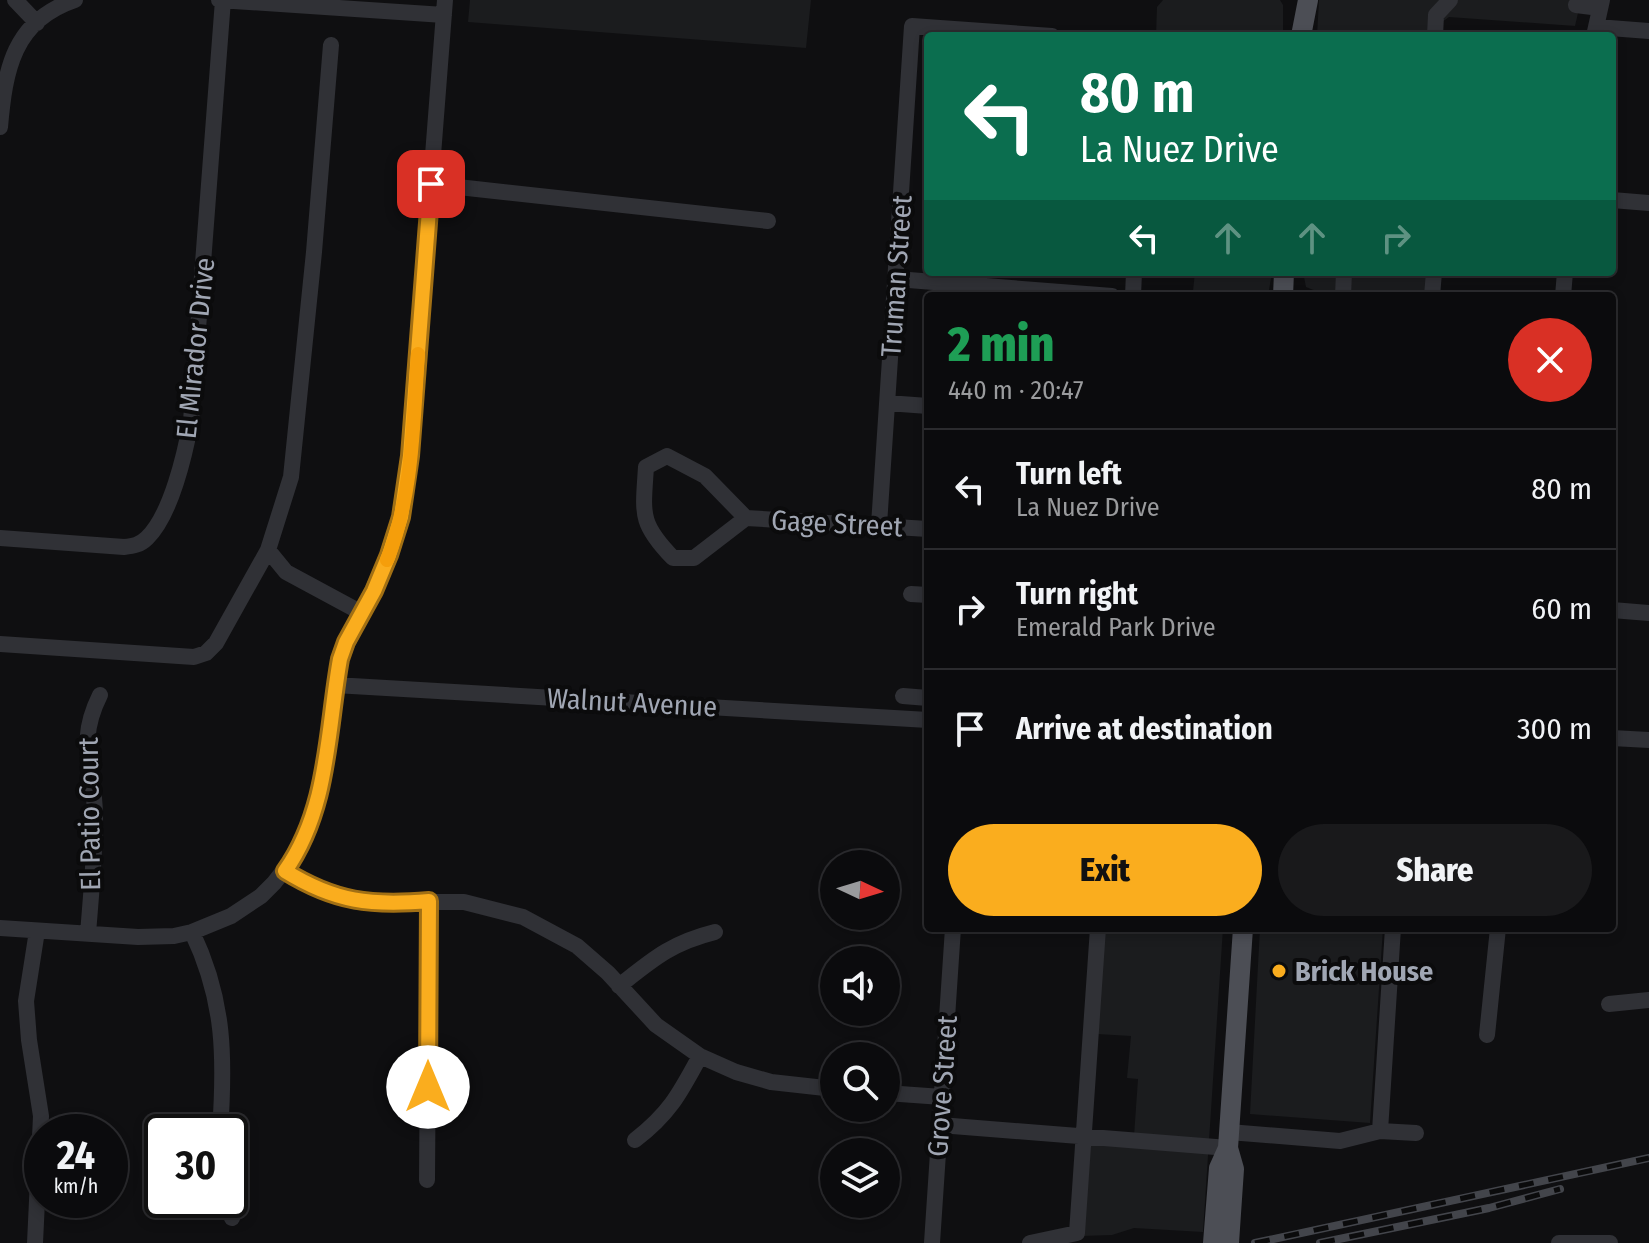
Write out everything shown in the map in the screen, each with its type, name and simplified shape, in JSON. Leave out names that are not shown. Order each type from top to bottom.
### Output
[{"type":"main road","points":[[1294,0],[1298,32]]},
{"type":"main road","points":[[1300,32],[1308,0]]},
{"type":"main road","points":[[1229,1243],[1234,1169],[1229,1140],[1243,932]]},
{"type":"main road","points":[[1213,1243],[1219,1168],[1229,1140]]},
{"type":"street","points":[[15,0],[37,23]]},
{"type":"street","points":[[0,127],[4,79],[22,40],[53,10],[75,0]]},
{"type":"street","points":[[0,928],[156,937],[192,932],[215,924],[261,896],[285,871],[304,840],[317,807],[335,685],[346,642],[389,555],[401,517],[408,478],[445,7],[222,0]]},
{"type":"street","name":"El Mirador Drive","points":[[0,538],[124,547],[136,545],[149,536],[167,502],[182,463],[191,421],[222,0]]},
{"type":"street","points":[[1435,32],[1436,15],[1450,0]]},
{"type":"street","points":[[1576,5],[1601,4],[1595,32],[1649,31]]},
{"type":"street","name":"Truman Street","points":[[879,525],[912,26],[996,32]]},
{"type":"street","points":[[0,644],[201,656],[216,643],[268,550],[291,477],[331,45]]},
{"type":"street","points":[[431,184],[768,221]]},
{"type":"street","points":[[1616,200],[1649,203]]},
{"type":"street","points":[[896,279],[1061,292]]},
{"type":"street","points":[[887,403],[924,406]]},
{"type":"street","points":[[667,456],[705,476],[746,518],[694,558],[673,558],[652,537],[643,515],[646,467],[667,456]]},
{"type":"street","name":"Gage Street","points":[[746,518],[924,529]]},
{"type":"street","points":[[268,550],[286,572],[362,613]]},
{"type":"street","points":[[1616,610],[1649,613]]},
{"type":"street","name":"Walnut Avenue","points":[[335,685],[924,720]]},
{"type":"street","name":"El Patio Court","points":[[88,934],[95,816],[85,746],[92,711],[100,695]]},
{"type":"street","points":[[903,696],[924,698]]},
{"type":"street","points":[[1616,738],[1649,740]]},
{"type":"street","points":[[285,871],[316,889],[357,902],[392,904],[429,901],[484,905],[542,925],[577,946],[656,1025],[700,1056],[736,1072],[771,1082],[820,1087]]},
{"type":"street","points":[[427,1180],[429,901]]},
{"type":"street","points":[[35,1243],[41,1116],[26,1001],[37,931]]},
{"type":"street","points":[[192,932],[214,987],[222,1027],[224,1067],[221,1114]]},
{"type":"street","points":[[619,986],[670,947],[715,932]]},
{"type":"street","name":"Grove Street","points":[[932,1243],[953,932]]},
{"type":"street","points":[[1030,1243],[1077,1233],[1098,932]]},
{"type":"street","points":[[1380,1131],[1393,932]]},
{"type":"street","points":[[1487,1035],[1498,932]]},
{"type":"street","points":[[1609,1004],[1649,1000]]},
{"type":"street","points":[[635,1140],[670,1109],[700,1056]]},
{"type":"street","points":[[900,1094],[942,1097]]},
{"type":"street","points":[[940,1125],[1084,1136],[1229,1140],[1340,1141],[1380,1131],[1416,1133]]},
{"type":"street","points":[[1559,1243],[1610,1243]]},
{"type":"shaded area","points":[[470,0],[811,0],[806,48],[468,22]]},
{"type":"shaded area","points":[[1163,0],[1280,0],[1283,5],[1283,32],[1156,32],[1157,7]]},
{"type":"shaded area","points":[[1319,0],[1581,0],[1575,26],[1449,17],[1442,22],[1441,32],[1317,32]]},
{"type":"shaded area","points":[[1195,276],[1271,276],[1267,292],[1193,291]]},
{"type":"shaded area","points":[[1304,276],[1437,276],[1435,292],[1318,292],[1306,287]]},
{"type":"shaded area","points":[[1103,932],[1223,932],[1203,1232],[1134,1228],[1112,1235],[1081,1236],[1089,1142],[1134,1136],[1138,1079],[1127,1078],[1131,1036],[1097,1034]]},
{"type":"shaded area","points":[[1260,932],[1383,932],[1370,1123],[1250,1114]]},
{"type":"railway","points":[[1255,1243],[1649,1158]]},
{"type":"railway","points":[[1320,1243],[1489,1208],[1560,1189]]},
{"type":"slow traffic","points":[[387,560],[401,517],[408,478],[418,354]]},
{"type":"place","name":"Brick House","points":[[1279,971]]},
{"type":"route","points":[[428,1087],[429,901],[392,904],[357,902],[324,892],[285,871],[304,840],[317,807],[340,659],[374,591],[401,517],[410,456],[431,184]]}]
